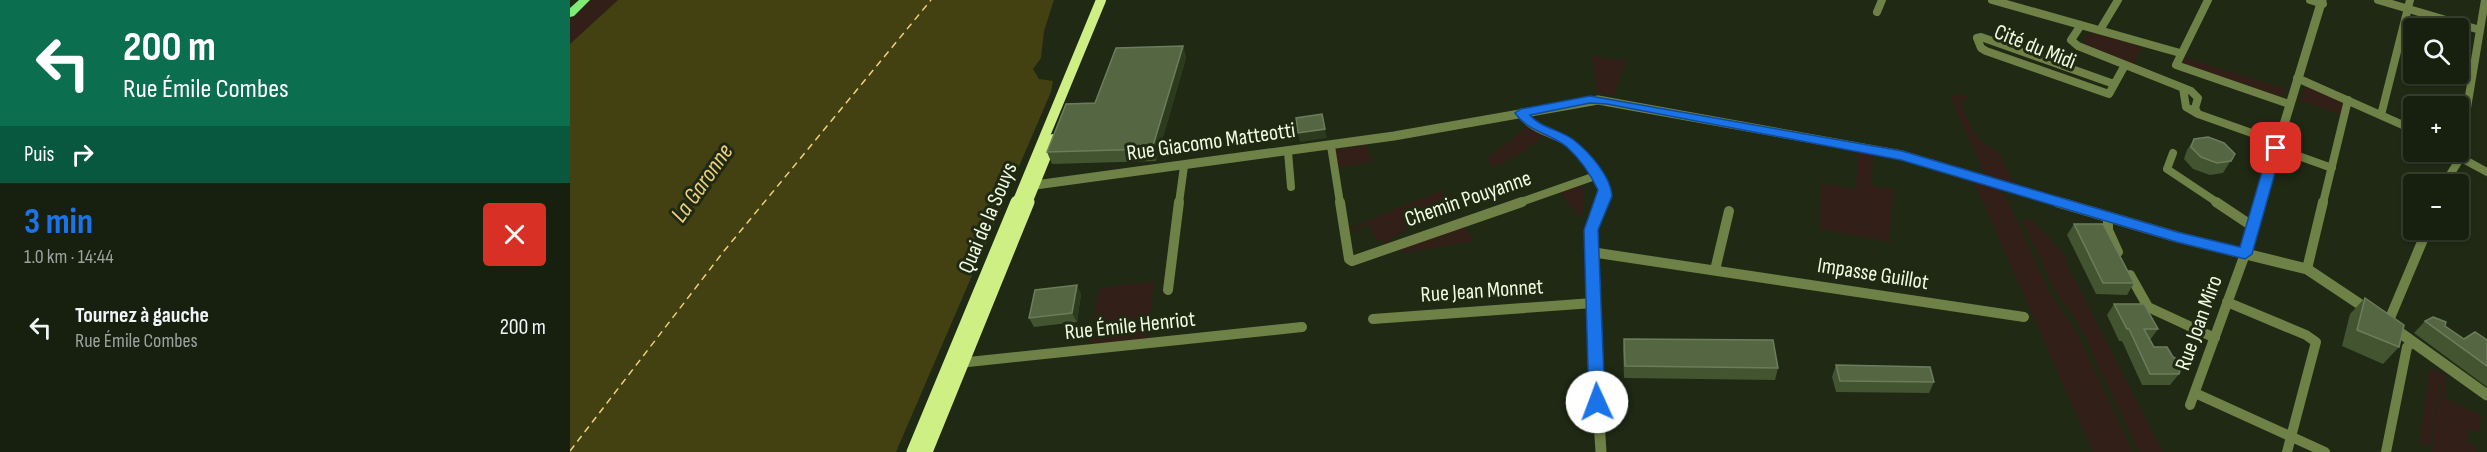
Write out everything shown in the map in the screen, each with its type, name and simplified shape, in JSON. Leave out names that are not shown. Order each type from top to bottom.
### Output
[{"type":"main road","points":[[570,6],[576,0]]},
{"type":"main road","points":[[570,14],[585,0]]},
{"type":"main road","name":"Quai de la Souys","points":[[1029,186],[1101,0]]},
{"type":"main road","name":"Quai de la Souys","points":[[914,452],[956,364],[1108,0]]},
{"type":"main road","name":"Quai de la Souys","points":[[926,452],[956,364]]},
{"type":"street","points":[[1877,12],[1882,0]]},
{"type":"street","points":[[1992,0],[2180,53]]},
{"type":"street","points":[[2100,30],[2118,0]]},
{"type":"street","points":[[2208,0],[2176,65],[2289,104]]},
{"type":"street","points":[[2245,254],[2322,2],[2310,0]]},
{"type":"street","points":[[2378,0],[2408,4],[2480,30]]},
{"type":"street","points":[[2468,96],[2485,0]]},
{"type":"street","points":[[2381,115],[2408,4]]},
{"type":"street","name":"Cité du Midi","points":[[2081,25],[2070,40],[2183,88]]},
{"type":"street","name":"Cité du Midi","points":[[1981,37],[2114,84],[2109,94],[2092,89],[1986,51],[1981,48],[1977,38],[1981,37]]},
{"type":"street","points":[[2114,84],[2126,65]]},
{"type":"street","points":[[2297,78],[2403,125]]},
{"type":"street","points":[[2183,88],[2186,107],[2198,114],[2332,168]]},
{"type":"street","points":[[2183,88],[2198,98],[2195,108],[2198,114]]},
{"type":"street","name":"Rue Giacomo Matteotti","points":[[1029,186],[1331,146],[1590,100],[1607,100],[1902,156],[2108,218],[2307,269],[2325,278],[2487,395]]},
{"type":"street","points":[[2307,269],[2348,100]]},
{"type":"street","points":[[1521,113],[1528,122],[1570,144],[1598,175],[1605,196],[1591,230],[1601,452]]},
{"type":"street","name":"Chemin Pouyanne","points":[[1331,146],[1349,259],[1352,261],[1598,175]]},
{"type":"street","points":[[1288,152],[1291,187]]},
{"type":"street","points":[[2173,153],[2167,169],[2252,226]]},
{"type":"street","points":[[2469,158],[2487,168]]},
{"type":"street","points":[[2469,162],[2487,172]]},
{"type":"street","points":[[1168,290],[1184,166]]},
{"type":"street","points":[[1715,270],[1729,211]]},
{"type":"street","points":[[2108,218],[2108,230],[2113,244],[2144,302],[2154,310],[2215,338]]},
{"type":"street","points":[[2385,322],[2390,318],[2423,240]]},
{"type":"street","name":"Impasse Guillot","points":[[1592,252],[2024,317]]},
{"type":"street","name":"Rue Joan Miro","points":[[2190,405],[2245,254]]},
{"type":"street","points":[[2227,302],[2306,335],[2316,342],[2287,452]]},
{"type":"street","name":"Rue Jean Monnet","points":[[1373,319],[1593,303]]},
{"type":"street","name":"Rue Émile Henriot","points":[[956,364],[1302,327]]},
{"type":"street","points":[[2386,452],[2407,347],[2413,342]]},
{"type":"street","points":[[2195,393],[2325,452]]},
{"type":"shaded area","points":[[592,0],[618,0],[570,44],[570,20],[583,5]]},
{"type":"shaded area","points":[[2089,32],[2142,47],[2133,65],[2082,43]]},
{"type":"shaded area","points":[[1592,56],[1626,60],[1614,96],[1597,93]]},
{"type":"shaded area","points":[[2183,57],[2285,89],[2281,98],[2180,64]]},
{"type":"shaded area","points":[[2306,83],[2346,99],[2343,115],[2300,101]]},
{"type":"shaded area","points":[[1957,94],[1970,97],[1960,102],[1972,129],[1983,143],[2000,153],[2014,184],[1985,175],[1950,97]]},
{"type":"shaded area","points":[[1528,126],[1545,135],[1525,151],[1492,168],[1488,158]]},
{"type":"shaded area","points":[[1365,144],[1373,162],[1338,168],[1335,150]]},
{"type":"shaded area","points":[[1858,152],[1873,155],[1871,186],[1894,189],[1889,242],[1820,229],[1821,183],[1856,189]]},
{"type":"shaded area","points":[[1973,180],[2003,190],[2050,293],[2076,331],[2133,452],[2093,452]]},
{"type":"shaded area","points":[[1582,182],[1584,216],[1579,217],[1559,191]]},
{"type":"shaded area","points":[[1442,190],[1448,207],[1390,239],[1385,245],[1383,240],[1377,241],[1368,224],[1349,232],[1348,229]]},
{"type":"shaded area","points":[[2022,220],[2032,220],[2065,255],[2067,265],[2163,452],[2139,452],[2078,323],[2053,287]]},
{"type":"shaded area","points":[[1464,225],[1474,241],[1402,253],[1398,248]]},
{"type":"shaded area","points":[[1154,281],[1148,338],[1089,344],[1099,288]]},
{"type":"shaded area","points":[[2429,368],[2440,372],[2430,447],[2420,443]]},
{"type":"shaded area","points":[[2441,371],[2446,374],[2444,398],[2481,415],[2479,432],[2469,429],[2468,443],[2477,446],[2476,452],[2432,452]]},
{"type":"water","name":"La Garonne","points":[[618,0],[1054,0],[1044,31],[1041,58],[1033,69],[1039,79],[1053,81],[1051,92],[896,452],[570,452],[570,44]]},
{"type":"building","points":[[1183,46],[1152,149],[1047,152],[1066,104],[1095,103],[1116,48]]},
{"type":"building","points":[[1322,114],[1325,129],[1298,133],[1296,118]]},
{"type":"building","points":[[2208,137],[2224,143],[2235,154],[2231,161],[2217,163],[2201,157],[2191,147],[2194,139]]},
{"type":"building","points":[[2074,224],[2103,224],[2134,283],[2103,283]]},
{"type":"building","points":[[1077,285],[1072,313],[1029,318],[1035,290]]},
{"type":"building","points":[[2365,298],[2404,325],[2399,347],[2357,330]]},
{"type":"building","points":[[2114,304],[2144,304],[2158,329],[2144,329],[2154,347],[2167,347],[2173,357],[2183,362],[2179,374],[2150,374],[2129,329]]},
{"type":"building","points":[[2433,317],[2446,322],[2445,326],[2464,339],[2475,332],[2487,340],[2487,366],[2425,321]]},
{"type":"building","points":[[1624,339],[1773,340],[1778,368],[1625,366]]},
{"type":"building","points":[[1836,365],[1930,367],[1934,382],[1840,381]]},
{"type":"ferry route","points":[[570,451],[724,251],[931,0]]},
{"type":"route","points":[[1597,402],[1591,230],[1605,196],[1605,190],[1598,175],[1570,144],[1528,122],[1521,113],[1590,100],[1607,100],[1902,156],[2086,211],[2245,254],[2276,148]]}]
